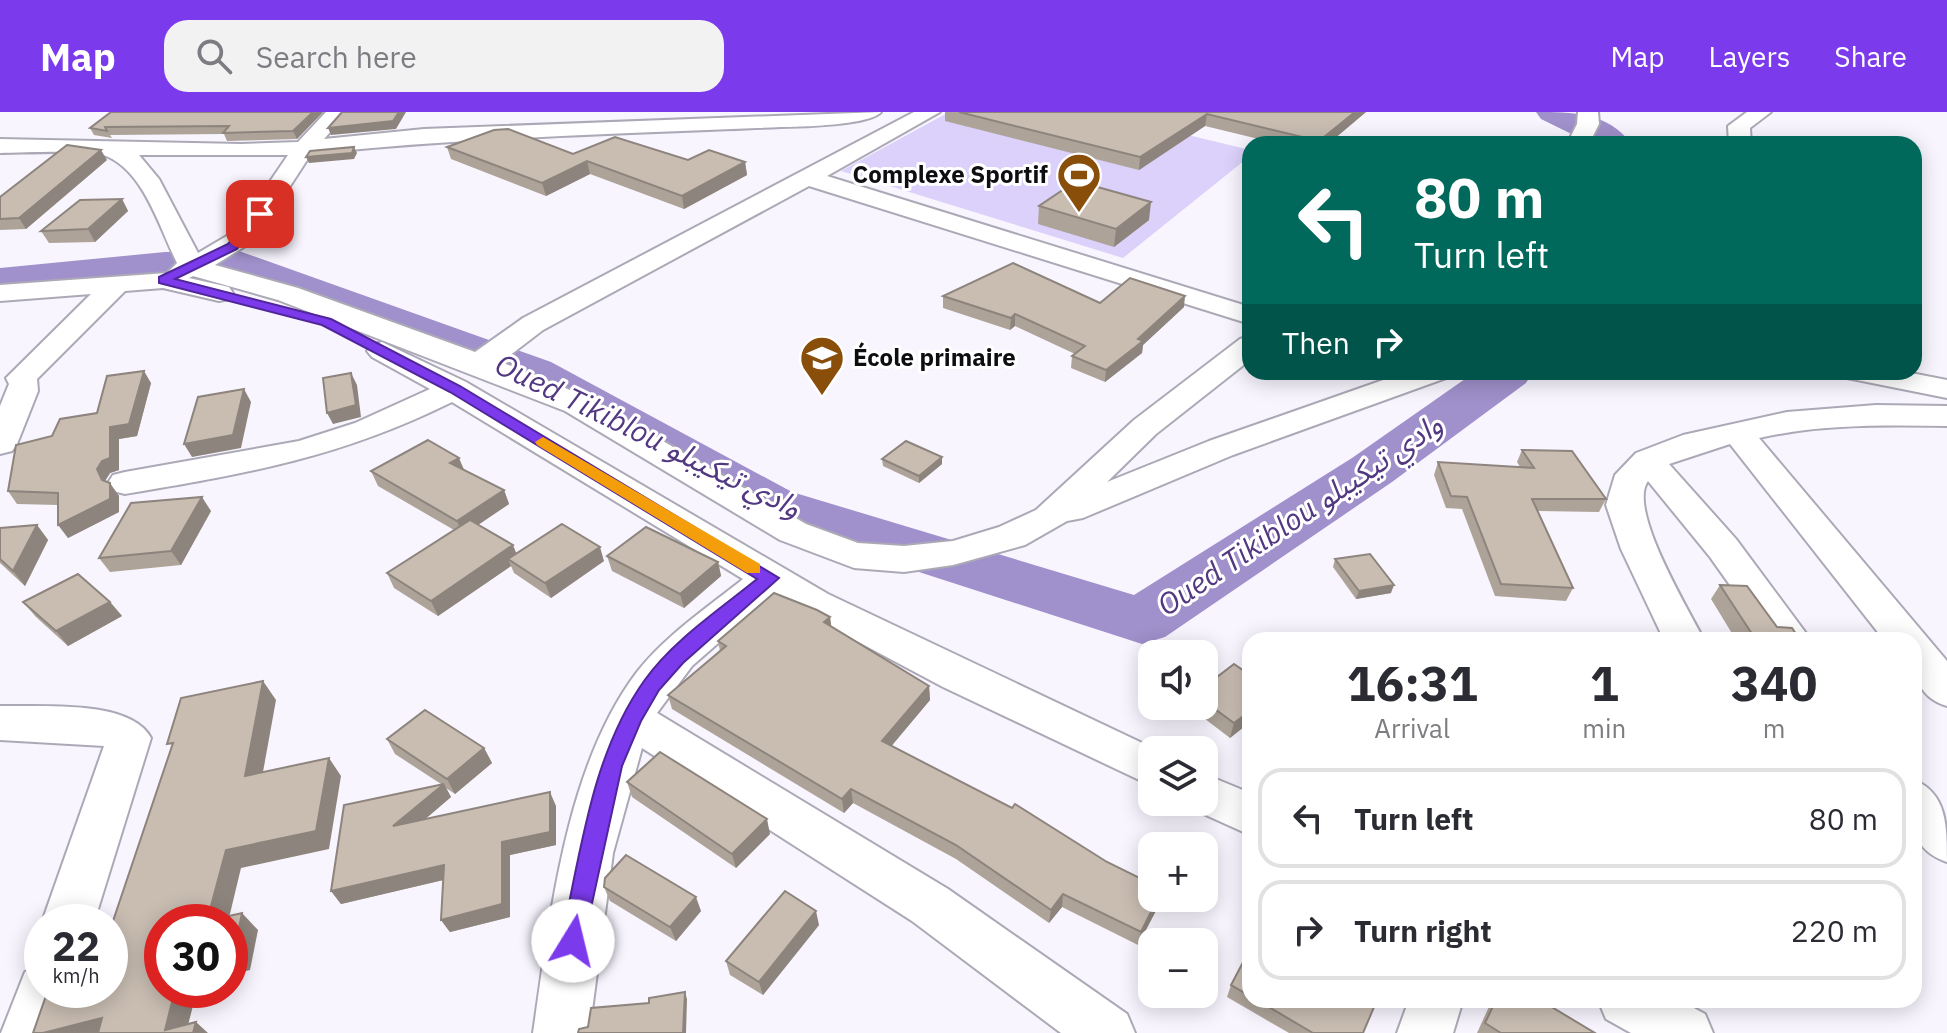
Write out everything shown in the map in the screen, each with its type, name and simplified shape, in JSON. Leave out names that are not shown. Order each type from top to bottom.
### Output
[{"type":"street","points":[[0,293],[114,287],[178,274],[233,246],[246,235],[304,148],[338,112]]},
{"type":"street","points":[[0,146],[241,151],[304,148],[424,135],[871,112]]},
{"type":"street","points":[[479,364],[533,324],[930,112]]},
{"type":"street","points":[[1740,136],[1739,126],[1761,112]]},
{"type":"street","points":[[106,147],[132,161],[147,179],[178,274]]},
{"type":"street","points":[[805,177],[1242,314]]},
{"type":"street","points":[[178,274],[288,294],[479,364],[576,404],[793,532],[854,555],[904,559],[953,553],[1012,536],[1221,448],[1412,380]]},
{"type":"street","points":[[178,274],[327,322],[455,389],[769,578],[898,646],[1138,761]]},
{"type":"street","points":[[0,444],[22,391],[24,384],[21,378],[114,287]]},
{"type":"street","points":[[1049,518],[1145,427],[1242,351]]},
{"type":"street","points":[[1916,380],[1947,389]]},
{"type":"street","points":[[125,483],[292,453],[335,441],[377,426],[455,389]]},
{"type":"street","points":[[1680,632],[1640,549],[1624,505],[1627,483],[1648,460],[1695,442],[1802,421],[1876,415],[1947,416]]},
{"type":"street","points":[[1738,433],[1900,632]]},
{"type":"street","points":[[1648,460],[1723,548],[1785,632]]},
{"type":"street","points":[[561,1033],[577,910],[612,766],[631,719],[652,685],[676,658],[769,578]]},
{"type":"street","points":[[1922,659],[1947,690]]},
{"type":"street","points":[[631,719],[930,905],[1107,1033]]},
{"type":"street","points":[[0,723],[100,728],[123,732],[129,738],[74,904]]},
{"type":"street","points":[[1218,800],[1242,811]]},
{"type":"street","points":[[1922,809],[1947,841]]},
{"type":"street","points":[[29,1033],[38,1008]]},
{"type":"street","points":[[1425,1033],[1433,1008]]},
{"type":"street","points":[[1640,1008],[1685,1033]]},
{"type":"shaded area","name":"Complexe Sportif","points":[[949,112],[1093,112],[1242,148],[1242,162],[1123,258],[841,171]]},
{"type":"building","points":[[111,112],[313,112],[293,131],[223,133],[229,126],[105,127],[107,131],[90,128]]},
{"type":"building","points":[[342,112],[399,112],[393,121],[328,128]]},
{"type":"building","points":[[959,112],[1355,112],[1325,136],[1298,136],[1207,114],[1140,157]]},
{"type":"building","points":[[508,129],[573,154],[615,137],[688,160],[709,150],[745,162],[682,196],[587,161],[542,183],[447,147],[494,130]]},
{"type":"building","points":[[67,145],[101,150],[19,218],[0,219],[0,197]]},
{"type":"building","points":[[354,147],[352,153],[306,157],[310,151]]},
{"type":"building","points":[[1076,181],[1151,202],[1116,229],[1039,206]]},
{"type":"building","points":[[122,199],[88,229],[41,231],[80,200]]},
{"type":"building","points":[[1013,263],[1100,303],[1130,278],[1185,296],[1138,339],[1143,341],[1106,370],[1072,356],[1085,346],[1015,314],[1011,318],[943,296]]},
{"type":"building","points":[[144,371],[129,424],[110,427],[110,458],[102,461],[97,469],[102,480],[110,483],[110,499],[58,525],[58,493],[8,491],[16,445],[52,436],[60,419],[97,413],[107,376]]},
{"type":"building","points":[[351,373],[356,405],[327,413],[323,378]]},
{"type":"building","points":[[244,389],[233,435],[184,444],[198,397]]},
{"type":"building","points":[[428,440],[459,458],[450,463],[504,490],[457,521],[371,471]]},
{"type":"building","points":[[906,441],[942,457],[919,476],[882,459]]},
{"type":"building","points":[[1522,450],[1572,451],[1606,499],[1532,499],[1573,588],[1501,584],[1467,497],[1451,496],[1438,462],[1534,468]]},
{"type":"building","points":[[202,497],[171,551],[99,558],[131,503]]},
{"type":"building","points":[[470,520],[513,545],[431,601],[387,573]]},
{"type":"building","points":[[562,524],[600,547],[545,583],[508,559]]},
{"type":"building","points":[[37,525],[13,571],[0,559],[0,528]]},
{"type":"building","points":[[646,527],[718,562],[680,594],[607,556]]},
{"type":"building","points":[[1370,554],[1394,585],[1359,591],[1335,559]]},
{"type":"building","points":[[78,574],[110,602],[56,631],[23,602]]},
{"type":"building","points":[[1720,585],[1747,586],[1777,627],[1792,628],[1795,632],[1751,632]]},
{"type":"building","points":[[774,593],[830,617],[824,622],[929,686],[882,741],[1012,808],[1015,804],[1107,862],[1138,877],[1138,912],[1151,912],[1143,928],[1138,931],[1063,894],[1051,910],[956,845],[851,789],[842,799],[668,695],[726,646],[718,641]]},
{"type":"building","points":[[1234,664],[1242,670],[1242,717],[1234,723],[1218,711],[1218,676]]},
{"type":"building","points":[[263,681],[245,776],[329,758],[316,831],[226,850],[212,904],[144,904],[144,1008],[170,1008],[165,1030],[196,1022],[193,1033],[98,1033],[102,1018],[33,1033],[42,1008],[128,1008],[128,904],[119,904],[173,743],[167,744],[181,698]]},
{"type":"building","points":[[425,710],[484,748],[447,779],[387,739]]},
{"type":"building","points":[[660,752],[767,819],[732,854],[627,782]]},
{"type":"building","points":[[444,784],[393,826],[550,792],[550,832],[502,842],[502,904],[441,920],[444,865],[331,891],[344,805]]},
{"type":"building","points":[[626,855],[696,897],[670,927],[604,887],[605,878]]},
{"type":"building","points":[[785,891],[816,911],[759,982],[726,961]]},
{"type":"building","points":[[1242,964],[1242,991],[1231,985]]},
{"type":"building","points":[[685,992],[683,1033],[578,1033],[579,1029],[588,1027],[591,1008],[649,1003],[649,998]]},
{"type":"building","points":[[1271,1008],[1374,1008],[1363,1033],[1313,1033]]},
{"type":"building","points":[[1492,1008],[1553,1008],[1595,1033],[1501,1033],[1485,1023]]},
{"type":"waterway","name":"Oued Tikiblou وادي تيكيبلو","points":[[1553,112],[1604,136]]},
{"type":"waterway","name":"Oued Tikiblou وادي تيكيبلو","points":[[0,281],[165,265],[239,264],[533,373],[772,505],[1142,621],[1372,470],[1497,380]]},
{"type":"slow traffic","points":[[543,442],[753,569]]},
{"type":"place","name":"Complexe Sportif","points":[[1079,214]]},
{"type":"place","name":"École primaire","points":[[822,397]]},
{"type":"route","points":[[260,214],[246,235],[233,246],[163,280],[327,322],[455,389],[769,578],[676,658],[652,685],[631,719],[612,766],[577,910],[573,941]]}]
